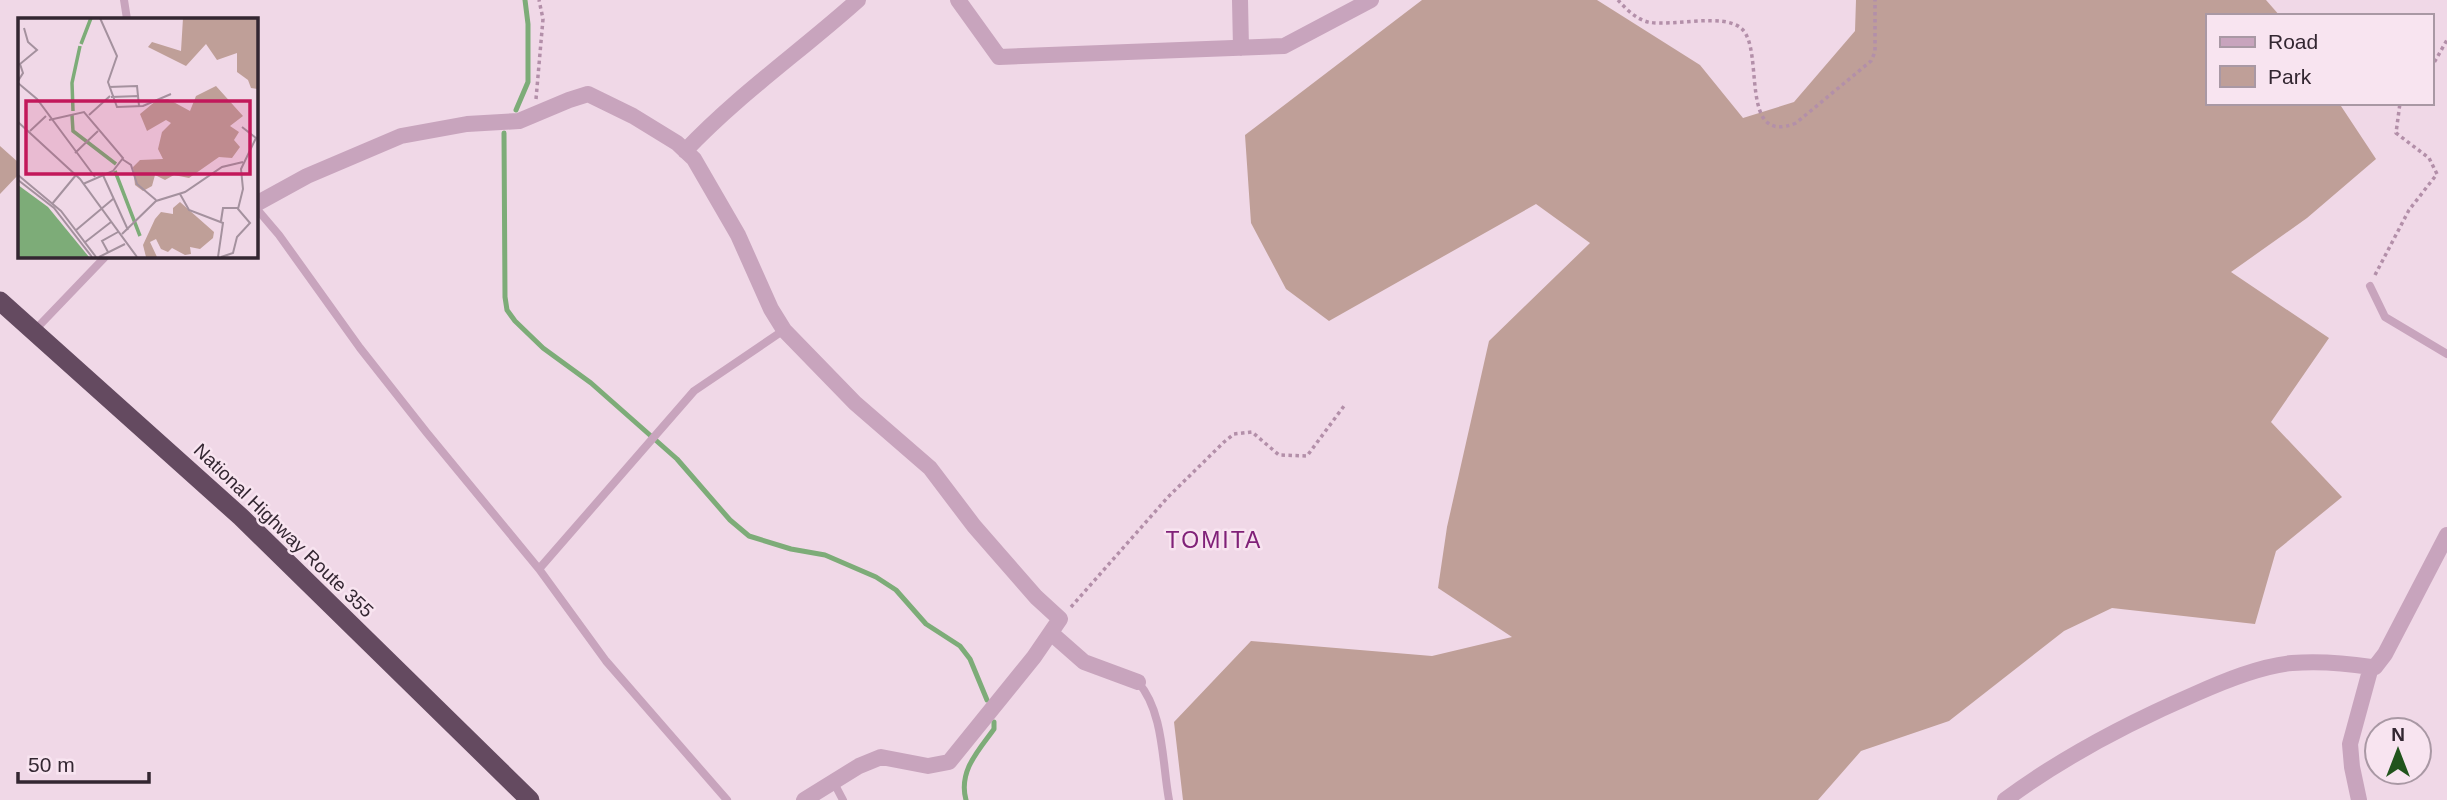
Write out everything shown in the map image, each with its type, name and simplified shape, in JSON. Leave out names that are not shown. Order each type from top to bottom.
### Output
[{"type":"highway","name":"National Highway Route 355","points":[[0,302],[241,517],[530,800]]},
{"type":"street","points":[[685,151],[761,79],[817,38],[858,0]]},
{"type":"street","points":[[958,0],[999,57],[1284,46],[1371,0]]},
{"type":"street","points":[[1240,0],[1241,48]]},
{"type":"street","points":[[257,205],[307,176],[401,136],[467,124],[519,121],[588,94],[633,116],[677,143],[694,159],[738,235],[771,309],[784,330],[855,403],[930,468],[974,526],[1060,619],[948,762],[928,766],[881,757],[859,766],[804,800]]},
{"type":"street","points":[[2005,800],[2077,750],[2143,716],[2231,678],[2289,663],[2350,663],[2375,667],[2385,654],[2447,536]]},
{"type":"street","points":[[1051,633],[1084,662],[1138,682]]},
{"type":"street","points":[[2359,800],[2350,744],[2371,667]]},
{"type":"lane","points":[[124,0],[127,18]]},
{"type":"lane","points":[[257,207],[368,358],[539,569],[606,661],[727,800]]},
{"type":"lane","points":[[34,331],[105,257]]},
{"type":"lane","points":[[2370,286],[2385,317],[2447,354]]},
{"type":"lane","points":[[539,569],[694,391],[784,330]]},
{"type":"lane","points":[[1138,682],[1147,693],[1154,714],[1169,800]]},
{"type":"lane","points":[[833,781],[843,800]]},
{"type":"path","points":[[535,115],[542,19],[539,0]]},
{"type":"path","points":[[1618,0],[1627,10],[1646,22],[1680,24],[1717,21],[1731,23],[1742,29],[1750,41],[1756,97],[1762,117],[1773,126],[1785,127],[1796,123],[1871,61],[1875,52],[1875,0]]},
{"type":"path","points":[[2433,64],[2447,40]]},
{"type":"path","points":[[2370,286],[2409,210],[2437,174],[2429,158],[2396,133],[2400,105]]},
{"type":"path","points":[[1060,619],[1168,497],[1234,433],[1252,432],[1279,454],[1307,456],[1344,406]]},
{"type":"green space","points":[[1422,0],[1597,0],[1700,65],[1743,118],[1794,102],[1855,31],[1856,0],[2266,0],[2278,14],[2206,14],[2206,105],[2340,105],[2376,159],[2307,218],[2231,272],[2329,338],[2271,422],[2342,497],[2276,551],[2255,624],[2112,608],[2064,631],[1949,721],[1861,751],[1818,800],[1183,800],[1174,722],[1251,641],[1432,656],[1512,637],[1438,588],[1447,527],[1489,341],[1590,243],[1536,204],[1329,321],[1286,289],[1251,223],[1245,135]]},
{"type":"green space","points":[[0,146],[18,162],[18,175],[0,194]]},
{"type":"waterway","points":[[516,110],[528,82],[528,24],[525,0]]},
{"type":"waterway","points":[[504,133],[505,297],[507,310],[515,321],[543,348],[591,383],[677,459],[730,520],[749,536],[791,549],[825,555],[876,577],[896,590],[926,624],[960,646],[970,659],[987,700]]},
{"type":"waterway","points":[[966,800],[964,789],[967,770],[994,729],[994,722]]},
{"type":"district","name":"TOMITA","points":[[1214,540]]}]
